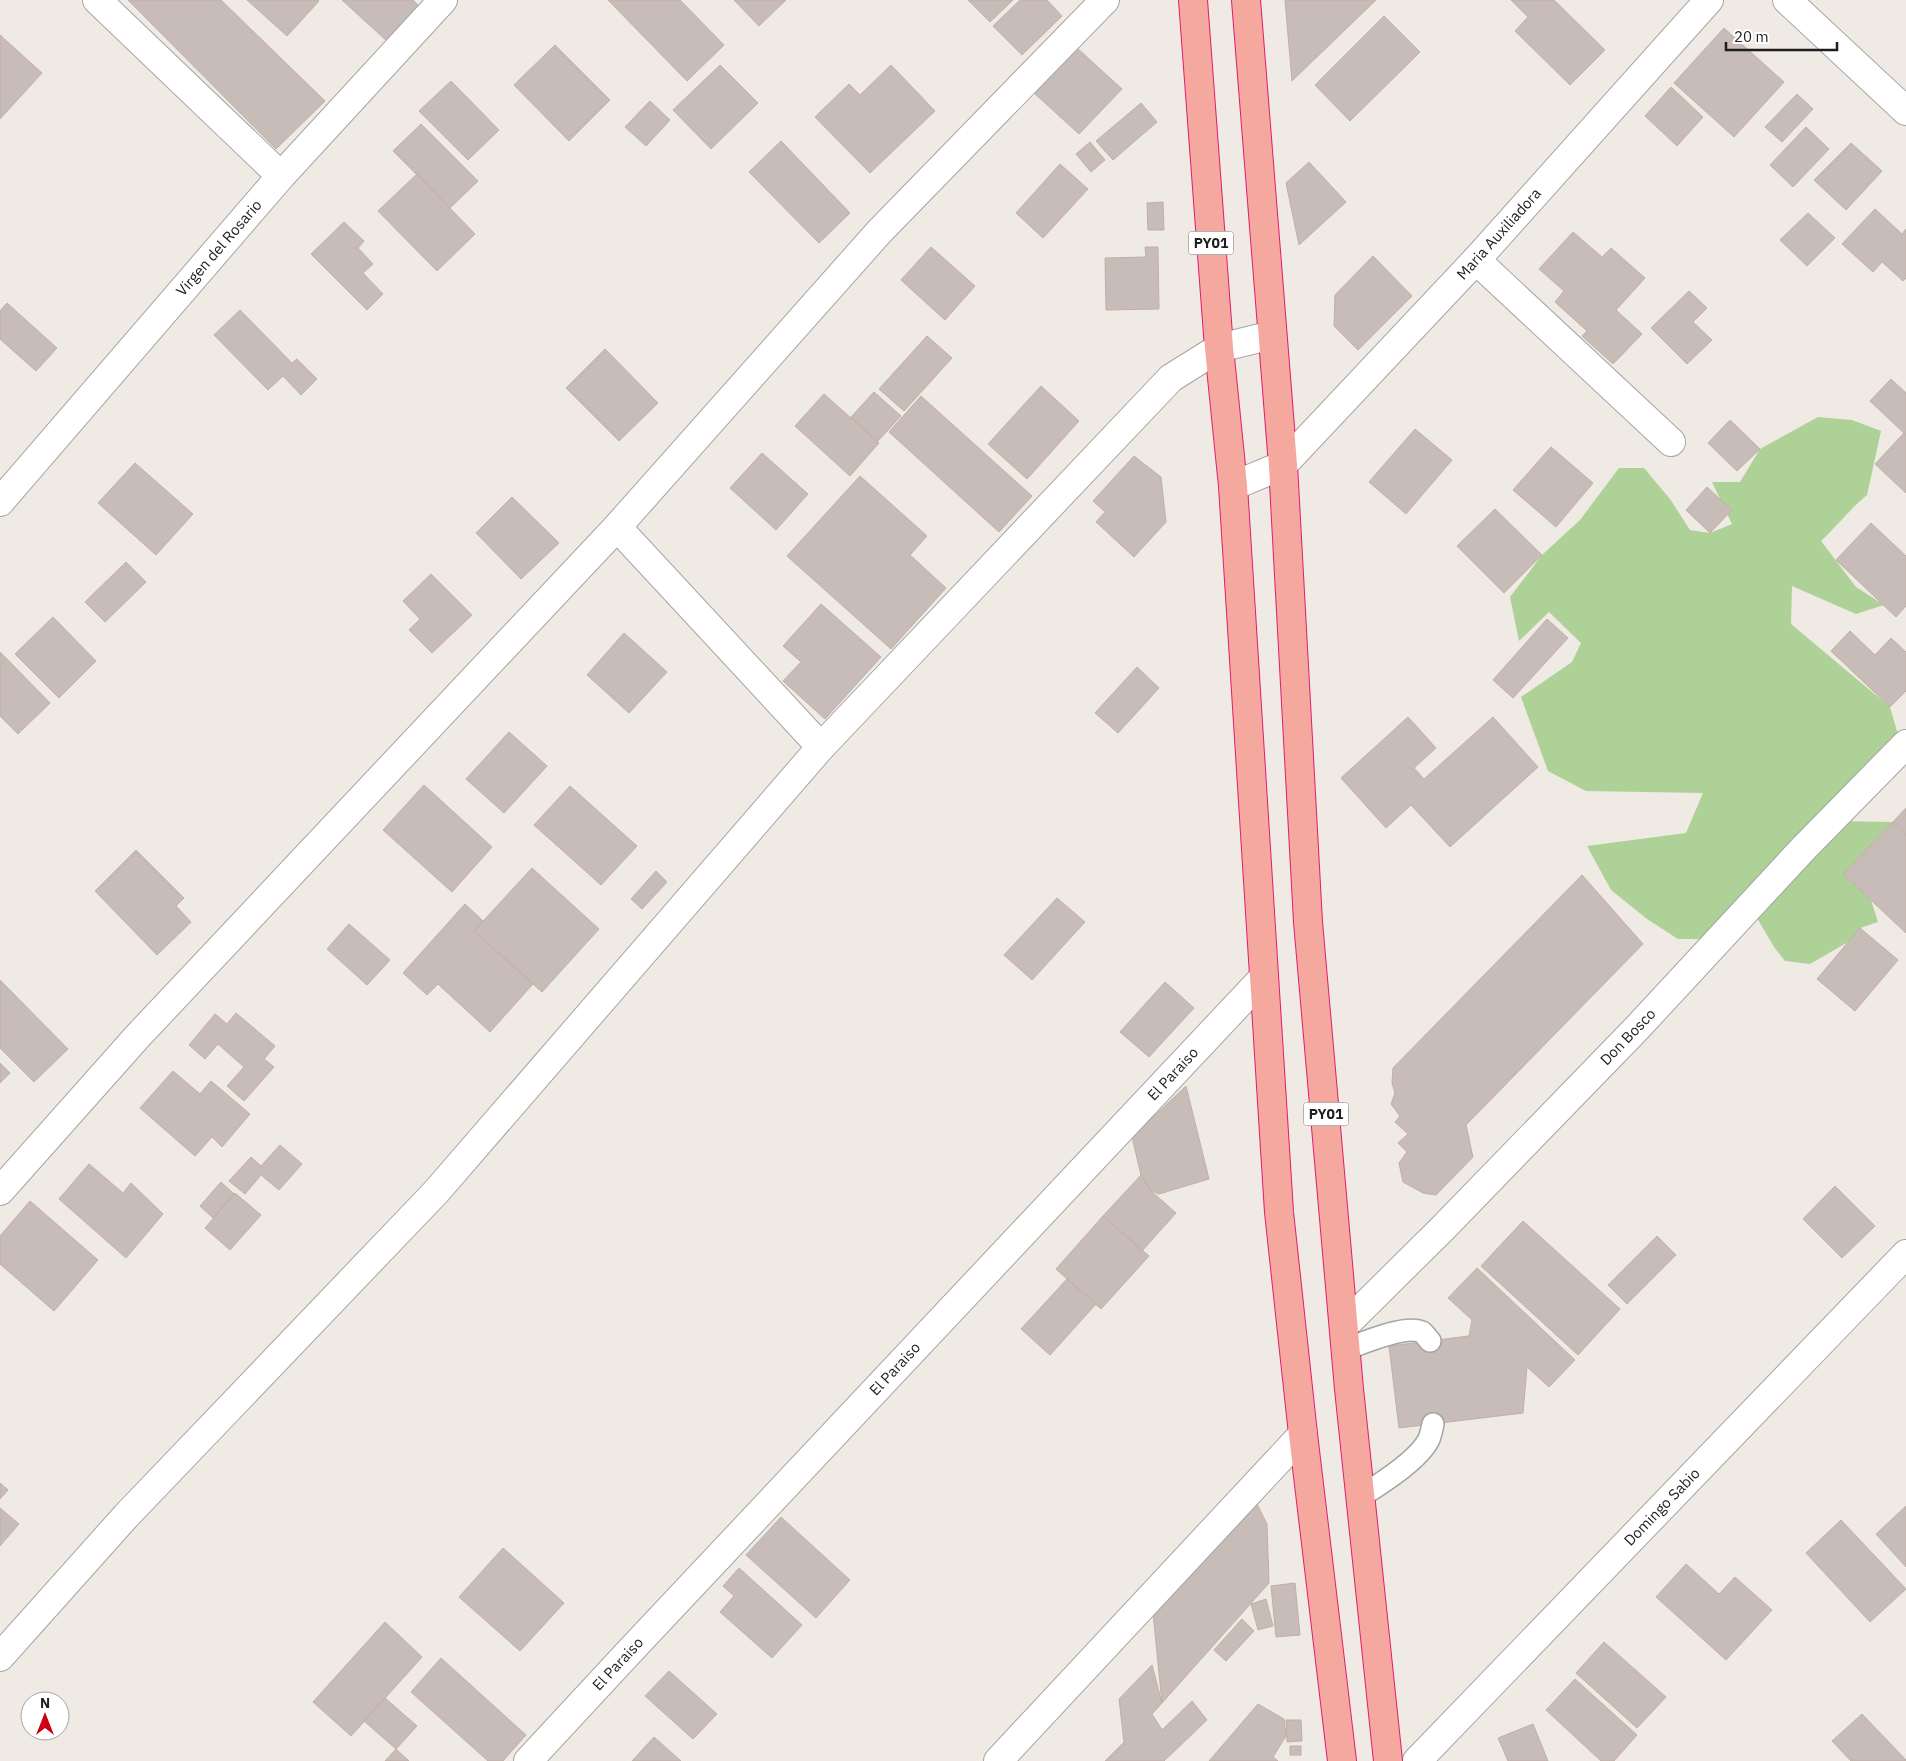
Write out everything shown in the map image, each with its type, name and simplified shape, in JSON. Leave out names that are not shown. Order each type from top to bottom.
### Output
[{"type":"highway","name":"PY01","points":[[1193,0],[1219,348],[1233,486],[1279,1212],[1342,1761]]},
{"type":"highway","name":"PY01","points":[[1246,0],[1283,464],[1308,922],[1360,1497],[1388,1761]]},
{"type":"street","points":[[97,0],[281,176]]},
{"type":"street","name":"Virgen del Rosario","points":[[5,485],[281,176],[443,0]]},
{"type":"street","points":[[0,1191],[137,1037],[617,527],[879,232],[1105,0]]},
{"type":"street","name":"Maria Auxiliadora","points":[[1283,464],[1476,260],[1709,0]]},
{"type":"street","points":[[1787,0],[1906,111]]},
{"type":"street","points":[[1476,260],[1670,442]]},
{"type":"street","points":[[0,1658],[126,1516],[436,1192],[821,747],[1171,378],[1219,348],[1272,335]]},
{"type":"street","points":[[1233,486],[1283,464]]},
{"type":"street","points":[[617,527],[821,747]]},
{"type":"street","name":"Don Bosco","points":[[1345,1337],[1444,1228],[1638,1027],[1802,850],[1906,744]]},
{"type":"street","name":"El Paraiso","points":[[528,1761],[637,1642],[1263,978]]},
{"type":"street","name":"Domingo Sabio","points":[[1417,1761],[1906,1254]]},
{"type":"street","points":[[998,1761],[1303,1434]]},
{"type":"lane","points":[[1345,1337],[1412,1330],[1423,1333],[1430,1341]]},
{"type":"lane","points":[[1360,1497],[1392,1476],[1417,1455],[1428,1440],[1433,1424]]},
{"type":"green space","points":[[1818,417],[1852,420],[1881,431],[1867,495],[1821,541],[1856,587],[1884,605],[1856,614],[1792,586],[1791,624],[1890,707],[1898,735],[1831,821],[1893,822],[1843,874],[1871,900],[1878,922],[1860,928],[1848,942],[1810,964],[1785,961],[1774,947],[1750,906],[1730,935],[1701,939],[1678,939],[1647,919],[1611,890],[1587,846],[1686,833],[1703,793],[1586,791],[1548,771],[1521,697],[1572,662],[1581,643],[1549,612],[1519,641],[1510,597],[1542,555],[1580,520],[1619,468],[1644,468],[1670,499],[1690,530],[1710,533],[1732,524],[1712,482],[1740,482],[1760,449]]},
{"type":"building","points":[[128,0],[221,0],[325,101],[276,149]]},
{"type":"building","points":[[247,0],[317,0],[319,1],[287,36]]},
{"type":"building","points":[[342,0],[413,0],[420,7],[388,42]]},
{"type":"building","points":[[608,0],[680,0],[724,45],[687,81]]},
{"type":"building","points":[[734,0],[786,0],[759,26]]},
{"type":"building","points":[[968,0],[1013,0],[990,22]]},
{"type":"building","points":[[1020,0],[1047,0],[1062,16],[1022,55],[993,26]]},
{"type":"building","points":[[1285,0],[1376,0],[1292,81]]},
{"type":"building","points":[[1511,0],[1554,0],[1605,50],[1570,85],[1515,31],[1528,17]]},
{"type":"building","points":[[1384,16],[1420,52],[1350,121],[1315,85]]},
{"type":"building","points":[[1724,28],[1784,82],[1734,137],[1674,83]]},
{"type":"building","points":[[0,35],[42,73],[0,119]]},
{"type":"building","points":[[555,45],[610,100],[569,141],[514,85]]},
{"type":"building","points":[[1076,47],[1122,89],[1079,134],[1034,93]]},
{"type":"building","points":[[720,65],[758,103],[711,149],[673,110]]},
{"type":"building","points":[[891,65],[935,111],[870,173],[815,117],[849,84],[860,95]]},
{"type":"building","points":[[451,81],[499,130],[468,160],[419,111]]},
{"type":"building","points":[[1671,87],[1703,117],[1677,146],[1645,116]]},
{"type":"building","points":[[1797,94],[1813,109],[1782,142],[1765,127]]},
{"type":"building","points":[[650,101],[670,120],[646,146],[625,127]]},
{"type":"building","points":[[1141,103],[1157,122],[1113,160],[1096,141]]},
{"type":"building","points":[[421,124],[478,181],[450,208],[393,151]]},
{"type":"building","points":[[1806,127],[1829,149],[1793,187],[1770,165]]},
{"type":"building","points":[[781,141],[850,213],[819,243],[749,172]]},
{"type":"building","points":[[1090,142],[1105,160],[1091,172],[1076,154]]},
{"type":"building","points":[[1851,143],[1882,171],[1846,210],[1814,180]]},
{"type":"building","points":[[1309,162],[1346,202],[1299,245],[1286,183]]},
{"type":"building","points":[[1060,164],[1088,189],[1043,238],[1016,213]]},
{"type":"building","points":[[417,174],[475,234],[437,271],[378,211]]},
{"type":"building","points":[[1163,202],[1164,230],[1148,230],[1147,203]]},
{"type":"building","points":[[1875,209],[1902,234],[1906,229],[1906,278],[1903,281],[1882,262],[1873,272],[1842,244]]},
{"type":"building","points":[[1808,213],[1835,238],[1807,266],[1780,240]]},
{"type":"building","points":[[344,222],[364,241],[358,248],[373,264],[363,273],[383,294],[367,310],[311,254]]},
{"type":"building","points":[[1573,232],[1602,257],[1611,248],[1645,278],[1616,310],[1642,334],[1613,364],[1582,336],[1587,331],[1555,302],[1564,291],[1539,269]]},
{"type":"building","points":[[931,247],[975,286],[945,320],[901,280]]},
{"type":"building","points":[[1145,247],[1158,247],[1159,309],[1106,310],[1105,258],[1146,257]]},
{"type":"building","points":[[1373,256],[1412,296],[1358,350],[1334,326],[1335,295]]},
{"type":"building","points":[[1689,291],[1707,308],[1693,322],[1712,340],[1687,364],[1651,328]]},
{"type":"building","points":[[7,303],[57,348],[36,371],[0,339],[0,311]]},
{"type":"building","points":[[240,310],[292,363],[297,359],[317,379],[301,395],[283,376],[268,390],[214,335]]},
{"type":"building","points":[[927,336],[952,358],[904,411],[879,389]]},
{"type":"building","points":[[605,349],[658,403],[619,441],[566,388]]},
{"type":"building","points":[[1891,379],[1906,393],[1906,435],[1870,401]]},
{"type":"building","points":[[1041,386],[1079,421],[1027,479],[988,444]]},
{"type":"building","points":[[874,392],[901,416],[877,442],[851,417]]},
{"type":"building","points":[[824,394],[879,443],[850,476],[795,426]]},
{"type":"building","points":[[921,396],[1032,496],[999,532],[889,432]]},
{"type":"building","points":[[1730,420],[1760,449],[1737,471],[1708,443]]},
{"type":"building","points":[[1415,429],[1452,460],[1406,514],[1369,482]]},
{"type":"building","points":[[1904,433],[1906,435],[1906,493],[1875,464]]},
{"type":"building","points":[[1551,447],[1593,483],[1556,527],[1513,490]]},
{"type":"building","points":[[762,453],[808,494],[776,530],[730,488]]},
{"type":"building","points":[[1134,456],[1161,477],[1166,522],[1134,557],[1096,522],[1105,512],[1093,501]]},
{"type":"building","points":[[135,463],[193,514],[156,555],[98,503]]},
{"type":"building","points":[[860,476],[927,536],[910,555],[946,588],[891,649],[787,556]]},
{"type":"building","points":[[1707,487],[1732,510],[1710,533],[1686,510]]},
{"type":"building","points":[[512,497],[559,543],[521,579],[476,533]]},
{"type":"building","points":[[1495,509],[1542,555],[1504,593],[1457,546]]},
{"type":"building","points":[[1871,523],[1906,556],[1906,606],[1896,617],[1836,560]]},
{"type":"building","points":[[126,562],[146,582],[105,622],[85,602]]},
{"type":"building","points":[[431,574],[472,615],[432,653],[409,630],[420,619],[403,601]]},
{"type":"building","points":[[821,604],[881,657],[825,719],[783,681],[801,662],[783,646]]},
{"type":"building","points":[[53,617],[96,661],[59,698],[15,654]]},
{"type":"building","points":[[1547,619],[1568,638],[1513,698],[1493,680]]},
{"type":"building","points":[[1850,631],[1875,655],[1891,638],[1906,652],[1906,691],[1890,707],[1831,651]]},
{"type":"building","points":[[624,633],[667,672],[629,713],[587,675]]},
{"type":"building","points":[[0,652],[7,659],[0,666]]},
{"type":"building","points":[[7,659],[50,703],[18,734],[0,716],[0,666]]},
{"type":"building","points":[[1137,667],[1159,688],[1118,733],[1095,713]]},
{"type":"building","points":[[1408,717],[1436,748],[1414,768],[1424,779],[1493,717],[1538,767],[1450,847],[1411,805],[1386,828],[1341,778]]},
{"type":"building","points":[[509,732],[547,766],[504,813],[466,779]]},
{"type":"building","points":[[424,785],[492,847],[452,892],[383,830]]},
{"type":"building","points":[[570,786],[637,846],[601,885],[534,825]]},
{"type":"building","points":[[1906,808],[1906,835],[1893,822]]},
{"type":"building","points":[[1893,822],[1906,835],[1906,933],[1843,874]]},
{"type":"building","points":[[136,850],[184,898],[176,906],[191,922],[157,955],[95,891]]},
{"type":"building","points":[[532,868],[599,929],[542,992],[474,931]]},
{"type":"building","points":[[656,871],[667,882],[642,909],[631,899]]},
{"type":"building","points":[[1582,875],[1643,944],[1466,1125],[1473,1157],[1436,1195],[1423,1193],[1403,1182],[1399,1163],[1407,1152],[1398,1143],[1408,1134],[1395,1122],[1400,1116],[1391,1104],[1395,1093],[1392,1083],[1393,1068]]},
{"type":"building","points":[[1057,898],[1085,922],[1032,980],[1004,955]]},
{"type":"building","points":[[465,904],[483,921],[474,931],[533,984],[490,1032],[438,984],[427,995],[403,973]]},
{"type":"building","points":[[349,924],[390,960],[367,985],[327,949]]},
{"type":"building","points":[[1860,928],[1898,960],[1855,1011],[1817,979]]},
{"type":"building","points":[[0,980],[68,1049],[34,1082],[0,1048]]},
{"type":"building","points":[[1165,982],[1194,1008],[1149,1057],[1120,1032]]},
{"type":"building","points":[[236,1013],[275,1046],[264,1059],[274,1067],[244,1101],[227,1086],[244,1067],[218,1044],[205,1059],[189,1045],[215,1014],[227,1024]]},
{"type":"building","points":[[0,1063],[10,1073],[0,1083]]},
{"type":"building","points":[[173,1071],[200,1094],[211,1081],[250,1114],[222,1147],[212,1137],[195,1156],[140,1108]]},
{"type":"building","points":[[1186,1086],[1209,1179],[1159,1194],[1150,1190],[1141,1175],[1132,1137]]},
{"type":"building","points":[[280,1145],[302,1164],[279,1190],[261,1175],[245,1194],[229,1181],[251,1157],[261,1166]]},
{"type":"building","points":[[89,1164],[123,1193],[131,1183],[163,1214],[126,1258],[59,1199]]},
{"type":"building","points":[[1141,1175],[1150,1190],[1176,1213],[1142,1251],[1103,1216]]},
{"type":"building","points":[[221,1182],[234,1194],[213,1218],[200,1206]]},
{"type":"building","points":[[1835,1186],[1875,1226],[1842,1258],[1803,1219]]},
{"type":"building","points":[[235,1193],[261,1215],[230,1250],[205,1228]]},
{"type":"building","points":[[30,1201],[98,1260],[54,1311],[0,1264],[0,1236]]},
{"type":"building","points":[[1103,1216],[1149,1256],[1101,1309],[1056,1269]]},
{"type":"building","points":[[1523,1221],[1620,1309],[1578,1355],[1481,1266]]},
{"type":"building","points":[[1657,1236],[1676,1255],[1627,1304],[1608,1285]]},
{"type":"building","points":[[1477,1268],[1575,1360],[1549,1387],[1527,1367],[1523,1413],[1399,1428],[1389,1346],[1469,1336],[1472,1320],[1448,1298]]},
{"type":"building","points":[[1067,1279],[1096,1304],[1050,1355],[1021,1329]]},
{"type":"building","points":[[0,1483],[8,1490],[0,1499]]},
{"type":"building","points":[[1254,1498],[1267,1524],[1269,1583],[1162,1703],[1152,1603]]},
{"type":"building","points":[[1906,1506],[1906,1567],[1876,1534]]},
{"type":"building","points":[[0,1508],[19,1524],[0,1546]]},
{"type":"building","points":[[781,1517],[850,1580],[816,1618],[746,1555]]},
{"type":"building","points":[[1841,1520],[1906,1589],[1870,1622],[1806,1553]]},
{"type":"building","points":[[503,1548],[564,1603],[520,1651],[459,1597]]},
{"type":"building","points":[[1686,1564],[1719,1594],[1735,1577],[1772,1610],[1726,1660],[1656,1597]]},
{"type":"building","points":[[739,1568],[802,1625],[772,1658],[720,1612],[734,1596],[723,1586]]},
{"type":"building","points":[[1295,1583],[1300,1635],[1276,1637],[1271,1586]]},
{"type":"building","points":[[1266,1599],[1273,1626],[1258,1630],[1251,1604]]},
{"type":"building","points":[[1242,1619],[1254,1631],[1226,1661],[1214,1650]]},
{"type":"building","points":[[385,1622],[422,1657],[351,1736],[313,1702]]},
{"type":"building","points":[[1604,1642],[1666,1697],[1637,1728],[1576,1673]]},
{"type":"building","points":[[441,1658],[526,1735],[503,1761],[488,1761],[411,1692]]},
{"type":"building","points":[[1152,1665],[1162,1703],[1152,1714],[1162,1730],[1192,1701],[1207,1720],[1164,1761],[1105,1761],[1124,1742],[1119,1699]]},
{"type":"building","points":[[669,1671],[717,1714],[693,1739],[645,1696]]},
{"type":"building","points":[[1575,1679],[1637,1735],[1614,1761],[1601,1761],[1546,1710]]},
{"type":"building","points":[[385,1698],[417,1726],[396,1749],[364,1721]]},
{"type":"building","points":[[1258,1704],[1284,1719],[1286,1736],[1273,1757],[1278,1761],[1209,1761]]},
{"type":"building","points":[[1862,1714],[1906,1761],[1851,1761],[1832,1741]]},
{"type":"building","points":[[1286,1720],[1301,1720],[1302,1741],[1287,1742]]},
{"type":"building","points":[[1533,1724],[1548,1761],[1508,1761],[1498,1738]]},
{"type":"building","points":[[654,1737],[681,1761],[632,1761]]},
{"type":"building","points":[[1290,1746],[1301,1746],[1301,1755],[1290,1755]]},
{"type":"building","points":[[396,1749],[409,1761],[385,1761]]}]
